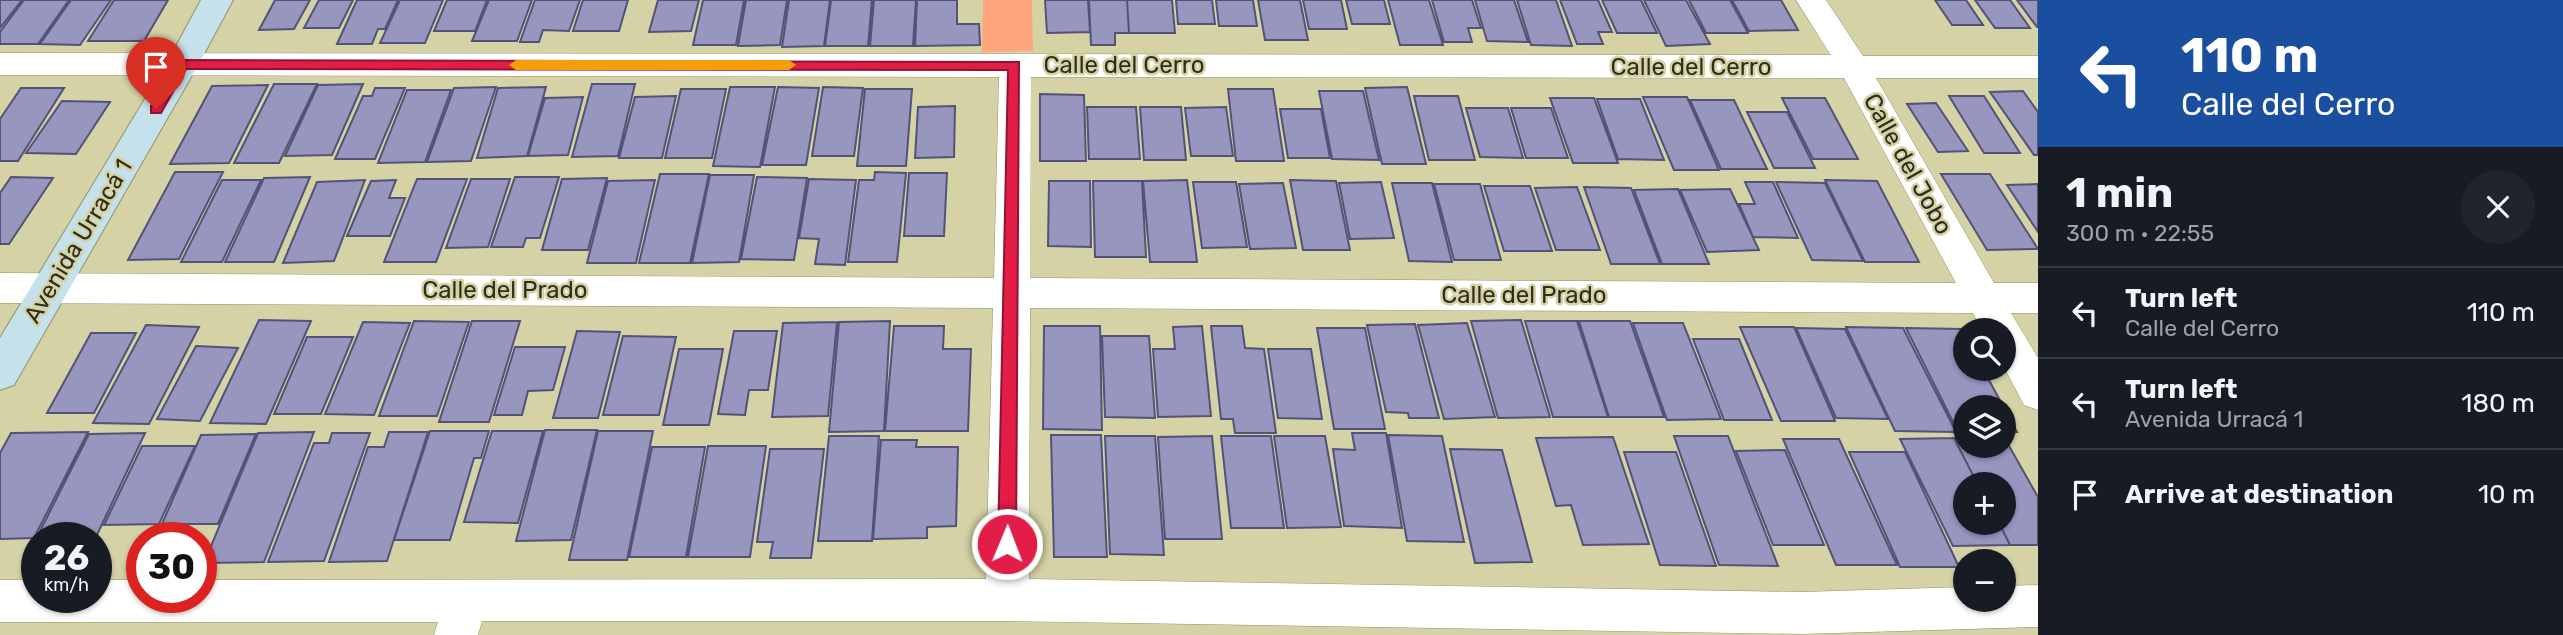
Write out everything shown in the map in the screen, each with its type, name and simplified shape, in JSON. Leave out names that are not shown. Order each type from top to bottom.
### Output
[{"type":"street","name":"Avenida Urracá 1","points":[[0,373],[182,65],[217,0]]},
{"type":"street","name":"Calle del Jobo","points":[[1811,0],[1854,67],[1995,318]]},
{"type":"street","name":"Calle del Cerro","points":[[0,64],[2038,67]]},
{"type":"street","points":[[1007,600],[1014,65]]},
{"type":"street","name":"Calle del Prado","points":[[0,288],[2038,298]]},
{"type":"street","name":"Calle del Jobo","points":[[2016,355],[2038,393]]},
{"type":"street","points":[[0,601],[461,618],[1007,600],[1802,613],[2038,606]]},
{"type":"shaded area","points":[[983,0],[1032,0],[1033,51],[982,52]]},
{"type":"building","points":[[0,0],[22,0],[0,28]]},
{"type":"building","points":[[24,0],[69,0],[38,44],[0,44],[0,32]]},
{"type":"building","points":[[71,0],[111,0],[80,45],[40,44]]},
{"type":"building","points":[[114,0],[168,0],[144,41],[88,41]]},
{"type":"building","points":[[275,0],[310,0],[294,29],[259,30]]},
{"type":"building","points":[[319,0],[353,0],[339,28],[304,28]]},
{"type":"building","points":[[357,0],[398,0],[385,29],[378,29],[372,44],[337,44]]},
{"type":"building","points":[[400,0],[443,0],[425,43],[380,43]]},
{"type":"building","points":[[447,0],[487,0],[475,31],[434,31]]},
{"type":"building","points":[[489,0],[532,0],[517,41],[472,41]]},
{"type":"building","points":[[535,0],[580,0],[569,31],[543,30],[539,42],[520,42]]},
{"type":"building","points":[[583,0],[628,0],[619,31],[573,31]]},
{"type":"building","points":[[658,0],[699,0],[691,31],[649,32]]},
{"type":"building","points":[[703,0],[744,0],[736,45],[693,45]]},
{"type":"building","points":[[746,0],[787,0],[780,45],[738,46]]},
{"type":"building","points":[[789,0],[830,0],[824,46],[782,47]]},
{"type":"building","points":[[831,0],[872,0],[868,46],[825,46]]},
{"type":"building","points":[[874,0],[916,0],[913,46],[870,46]]},
{"type":"building","points":[[917,0],[957,0],[957,24],[979,24],[980,45],[915,46]]},
{"type":"building","points":[[1045,0],[1088,0],[1090,32],[1047,33]]},
{"type":"building","points":[[1089,0],[1127,0],[1129,33],[1115,33],[1115,45],[1091,45]]},
{"type":"building","points":[[1127,0],[1172,0],[1175,33],[1129,33]]},
{"type":"building","points":[[1176,0],[1212,0],[1215,24],[1178,24]]},
{"type":"building","points":[[1216,0],[1253,0],[1257,26],[1219,26]]},
{"type":"building","points":[[1258,0],[1300,0],[1308,40],[1265,40]]},
{"type":"building","points":[[1303,0],[1341,0],[1347,29],[1309,29]]},
{"type":"building","points":[[1346,0],[1384,0],[1390,24],[1352,24]]},
{"type":"building","points":[[1388,0],[1429,0],[1443,45],[1400,45]]},
{"type":"building","points":[[1432,0],[1472,0],[1481,28],[1468,28],[1472,42],[1444,42]]},
{"type":"building","points":[[1475,0],[1514,0],[1528,42],[1487,41]]},
{"type":"building","points":[[1517,0],[1556,0],[1572,46],[1531,45]]},
{"type":"building","points":[[1560,0],[1598,0],[1612,32],[1598,32],[1603,44],[1577,44]]},
{"type":"building","points":[[1602,0],[1641,0],[1657,33],[1617,33]]},
{"type":"building","points":[[1644,0],[1686,0],[1710,44],[1666,46]]},
{"type":"building","points":[[1689,0],[1730,0],[1748,33],[1706,33]]},
{"type":"building","points":[[1732,0],[1781,0],[1798,30],[1749,31]]},
{"type":"building","points":[[1935,0],[1966,0],[1983,25],[1952,25]]},
{"type":"building","points":[[1975,0],[2010,0],[2030,28],[1995,28]]},
{"type":"building","points":[[2017,0],[2038,0],[2038,27],[2037,27]]},
{"type":"building","points":[[274,84],[317,84],[279,163],[234,163]]},
{"type":"building","points":[[363,84],[332,155],[285,156],[318,85]]},
{"type":"building","points":[[592,84],[635,84],[618,156],[572,157]]},
{"type":"building","points":[[268,85],[229,163],[170,164],[212,86]]},
{"type":"building","points":[[496,87],[471,161],[427,162],[454,88]]},
{"type":"building","points":[[546,87],[527,156],[477,158],[498,88]]},
{"type":"building","points":[[730,87],[775,87],[760,167],[713,166]]},
{"type":"building","points":[[778,87],[819,88],[806,165],[762,165]]},
{"type":"building","points":[[823,87],[863,88],[854,156],[812,156]]},
{"type":"building","points":[[1407,87],[1426,164],[1382,164],[1365,88]]},
{"type":"building","points":[[21,88],[64,88],[18,161],[0,161],[0,119]]},
{"type":"building","points":[[375,88],[405,88],[375,159],[335,159],[363,96],[372,96]]},
{"type":"building","points":[[681,89],[726,89],[712,158],[665,158]]},
{"type":"building","points":[[865,89],[912,89],[906,166],[857,166]]},
{"type":"building","points":[[1228,89],[1273,89],[1284,161],[1236,161]]},
{"type":"building","points":[[407,90],[451,90],[425,162],[378,163]]},
{"type":"building","points":[[1319,91],[1363,91],[1379,160],[1332,159]]},
{"type":"building","points":[[2023,91],[2038,112],[2038,155],[2034,155],[1990,92]]},
{"type":"building","points":[[1040,94],[1084,95],[1086,161],[1040,161]]},
{"type":"building","points":[[676,96],[662,158],[619,158],[635,97]]},
{"type":"building","points":[[1414,96],[1458,96],[1475,160],[1429,160]]},
{"type":"building","points":[[1949,96],[1984,96],[2020,153],[1984,153]]},
{"type":"building","points":[[583,97],[568,155],[528,156],[545,98]]},
{"type":"building","points":[[1643,97],[1687,97],[1719,170],[1674,170]]},
{"type":"building","points":[[1550,98],[1594,98],[1618,163],[1573,163]]},
{"type":"building","points":[[1782,98],[1825,98],[1858,159],[1813,159]]},
{"type":"building","points":[[1597,99],[1640,99],[1664,160],[1618,159]]},
{"type":"building","points":[[1690,100],[1734,100],[1767,169],[1721,169]]},
{"type":"building","points":[[62,101],[110,102],[76,154],[26,153]]},
{"type":"building","points":[[1936,103],[1968,151],[1938,152],[1907,104]]},
{"type":"building","points":[[955,106],[954,157],[915,158],[918,107]]},
{"type":"building","points":[[1087,107],[1136,107],[1140,159],[1089,159]]},
{"type":"building","points":[[1140,107],[1181,107],[1186,160],[1144,160]]},
{"type":"building","points":[[1226,107],[1233,156],[1191,156],[1185,108]]},
{"type":"building","points":[[1466,108],[1508,108],[1523,158],[1480,157]]},
{"type":"building","points":[[1511,108],[1551,108],[1568,158],[1526,158]]},
{"type":"building","points":[[1280,109],[1321,109],[1330,158],[1288,158]]},
{"type":"building","points":[[1747,112],[1787,112],[1815,168],[1774,168]]},
{"type":"building","points":[[175,172],[223,172],[179,259],[128,260]]},
{"type":"building","points":[[875,172],[906,173],[897,262],[848,262],[859,180],[874,180]]},
{"type":"building","points":[[909,173],[947,173],[944,236],[904,236]]},
{"type":"building","points":[[660,174],[709,174],[690,263],[639,263]]},
{"type":"building","points":[[1941,174],[1990,174],[2038,249],[1987,250]]},
{"type":"building","points":[[710,175],[754,175],[739,262],[692,263]]},
{"type":"building","points":[[11,177],[53,178],[9,244],[0,244],[0,193]]},
{"type":"building","points":[[310,177],[274,262],[225,262],[264,178]]},
{"type":"building","points":[[515,177],[559,177],[540,238],[526,238],[523,247],[491,247]]},
{"type":"building","points":[[757,177],[807,178],[794,260],[741,259]]},
{"type":"building","points":[[607,178],[588,250],[542,250],[562,179]]},
{"type":"building","points":[[417,179],[467,179],[436,262],[384,262]]},
{"type":"building","points":[[471,179],[510,179],[488,247],[446,248]]},
{"type":"building","points":[[809,179],[856,180],[845,265],[815,264],[819,239],[799,238]]},
{"type":"building","points":[[222,180],[261,180],[222,262],[181,262]]},
{"type":"building","points":[[365,180],[334,261],[283,263],[317,182]]},
{"type":"building","points":[[396,180],[389,198],[405,198],[390,236],[347,236],[371,181]]},
{"type":"building","points":[[655,180],[636,263],[587,263],[608,181]]},
{"type":"building","points":[[1187,180],[1197,262],[1150,262],[1143,181]]},
{"type":"building","points":[[1290,180],[1336,181],[1350,250],[1303,250]]},
{"type":"building","points":[[1825,180],[1877,181],[1919,262],[1865,262]]},
{"type":"building","points":[[1049,181],[1090,181],[1091,247],[1048,246]]},
{"type":"building","points":[[1093,181],[1142,181],[1146,257],[1095,257]]},
{"type":"building","points":[[1193,182],[1236,182],[1247,247],[1202,248]]},
{"type":"building","points":[[1381,182],[1394,238],[1350,239],[1339,183]]},
{"type":"building","points":[[1745,182],[1773,182],[1798,238],[1753,237],[1739,204],[1755,204]]},
{"type":"building","points":[[1776,182],[1825,183],[1863,261],[1812,260]]},
{"type":"building","points":[[1283,183],[1296,248],[1250,249],[1239,184]]},
{"type":"building","points":[[1392,183],[1432,183],[1452,262],[1409,261]]},
{"type":"building","points":[[1434,184],[1480,184],[1501,260],[1454,260]]},
{"type":"building","points":[[2038,184],[2038,232],[2007,185]]},
{"type":"building","points":[[1484,186],[1530,186],[1552,251],[1504,251]]},
{"type":"building","points":[[1577,187],[1600,250],[1556,250],[1535,188]]},
{"type":"building","points":[[1584,187],[1631,188],[1660,264],[1611,264]]},
{"type":"building","points":[[1678,189],[1709,264],[1662,264],[1634,190]]},
{"type":"building","points":[[1730,189],[1759,250],[1707,252],[1680,190]]},
{"type":"building","points":[[259,320],[311,321],[266,424],[210,423]]},
{"type":"building","points":[[1521,320],[1550,417],[1498,418],[1471,321]]},
{"type":"building","points":[[414,321],[469,322],[437,416],[379,416]]},
{"type":"building","points":[[472,321],[520,321],[489,422],[439,422]]},
{"type":"building","points":[[890,321],[884,431],[829,432],[839,322]]},
{"type":"building","points":[[1525,321],[1577,321],[1608,417],[1553,417]]},
{"type":"building","points":[[1579,321],[1630,321],[1664,417],[1609,417]]},
{"type":"building","points":[[363,322],[410,323],[374,415],[325,414]]},
{"type":"building","points":[[837,322],[828,416],[772,417],[783,323]]},
{"type":"building","points":[[1467,323],[1495,417],[1444,419],[1418,325]]},
{"type":"building","points":[[1633,323],[1683,323],[1721,419],[1667,420]]},
{"type":"building","points":[[1415,324],[1439,418],[1409,418],[1408,413],[1386,412],[1367,325]]},
{"type":"building","points":[[146,325],[199,327],[149,424],[93,423]]},
{"type":"building","points":[[894,326],[944,326],[943,349],[971,349],[968,431],[885,431]]},
{"type":"building","points":[[1044,326],[1100,326],[1102,430],[1043,429]]},
{"type":"building","points":[[1202,326],[1211,416],[1158,417],[1153,349],[1175,349],[1173,327]]},
{"type":"building","points":[[1211,326],[1242,326],[1245,348],[1264,349],[1276,433],[1235,433],[1233,419],[1221,419]]},
{"type":"building","points":[[1740,327],[1794,327],[1835,421],[1781,421]]},
{"type":"building","points":[[1846,327],[1903,328],[1953,426],[1953,432],[1895,431]]},
{"type":"building","points":[[1317,328],[1365,328],[1385,429],[1334,429]]},
{"type":"building","points":[[1796,328],[1845,329],[1888,419],[1836,418]]},
{"type":"building","points":[[1906,328],[1953,329],[1953,381],[1989,381],[1997,395],[1953,395],[1953,422]]},
{"type":"building","points":[[577,331],[620,332],[598,418],[553,418]]},
{"type":"building","points":[[734,331],[777,331],[768,390],[749,390],[745,415],[718,414]]},
{"type":"building","points":[[91,333],[136,333],[94,413],[47,413]]},
{"type":"building","points":[[623,336],[676,337],[659,415],[603,415]]},
{"type":"building","points":[[1102,336],[1149,336],[1155,418],[1105,417]]},
{"type":"building","points":[[307,337],[353,337],[321,414],[274,414]]},
{"type":"building","points":[[1693,339],[1739,339],[1772,420],[1724,420]]},
{"type":"building","points":[[196,346],[238,348],[200,421],[157,419]]},
{"type":"building","points":[[515,347],[565,347],[553,390],[528,391],[522,415],[494,415]]},
{"type":"building","points":[[679,349],[723,349],[709,425],[663,425]]},
{"type":"building","points":[[1268,349],[1311,349],[1322,419],[1278,418]]},
{"type":"building","points":[[545,430],[597,430],[571,540],[516,541]]},
{"type":"building","points":[[430,431],[489,431],[481,458],[474,458],[450,540],[394,540]]},
{"type":"building","points":[[492,431],[543,431],[518,523],[464,522]]},
{"type":"building","points":[[598,431],[653,431],[627,560],[569,560]]},
{"type":"building","points":[[88,432],[42,522],[21,522],[21,538],[0,539],[0,453],[11,433]]},
{"type":"building","points":[[314,432],[264,562],[217,563],[217,532],[258,433]]},
{"type":"building","points":[[389,432],[428,432],[387,561],[329,562],[368,447],[384,447]]},
{"type":"building","points":[[145,433],[103,522],[45,522],[89,434]]},
{"type":"building","points":[[332,433],[370,433],[324,561],[268,562],[314,443],[329,443]]},
{"type":"building","points":[[1352,433],[1386,433],[1402,528],[1344,526],[1333,449],[1355,450]]},
{"type":"building","points":[[256,434],[218,524],[163,522],[201,435]]},
{"type":"building","points":[[1051,435],[1101,435],[1107,557],[1054,557]]},
{"type":"building","points":[[1388,435],[1442,436],[1464,542],[1407,541]]},
{"type":"building","points":[[829,436],[879,436],[872,541],[818,541]]},
{"type":"building","points":[[1105,436],[1155,436],[1164,555],[1110,554]]},
{"type":"building","points":[[1212,436],[1222,539],[1165,539],[1158,437]]},
{"type":"building","points":[[1221,436],[1271,436],[1284,528],[1231,528]]},
{"type":"building","points":[[1274,436],[1325,436],[1341,527],[1287,528]]},
{"type":"building","points":[[1674,436],[1728,436],[1778,566],[1719,565]]},
{"type":"building","points":[[1613,437],[1649,544],[1583,545],[1571,505],[1556,506],[1536,438]]},
{"type":"building","points":[[1953,438],[1953,458],[1964,458],[1971,472],[1953,472],[1953,535],[2005,535],[2010,545],[1953,546],[1900,439]]},
{"type":"building","points":[[1783,439],[1839,439],[1897,565],[1836,565]]},
{"type":"building","points":[[881,440],[917,440],[916,447],[958,447],[956,526],[927,527],[927,538],[873,539]]},
{"type":"building","points":[[142,446],[195,446],[160,522],[112,525],[112,522],[105,522]]},
{"type":"building","points":[[708,446],[766,446],[750,557],[688,557]]},
{"type":"building","points":[[652,447],[705,447],[686,557],[629,557]]},
{"type":"building","points":[[770,449],[824,449],[811,558],[770,558],[773,542],[757,542]]},
{"type":"building","points":[[1450,449],[1502,450],[1532,562],[1475,563]]},
{"type":"building","points":[[1785,450],[1824,545],[1773,545],[1736,451]]},
{"type":"building","points":[[1624,452],[1676,452],[1716,566],[1660,565]]},
{"type":"building","points":[[1849,452],[1905,452],[1953,554],[1953,567],[1900,567]]},
{"type":"building","points":[[1964,458],[2016,458],[2038,497],[2038,545],[2010,545],[2005,535],[2016,535],[2016,472],[1971,472]]},
{"type":"slow traffic","points":[[516,65],[789,65]]},
{"type":"route","points":[[156,109],[182,65],[1014,65],[1007,544]]}]
